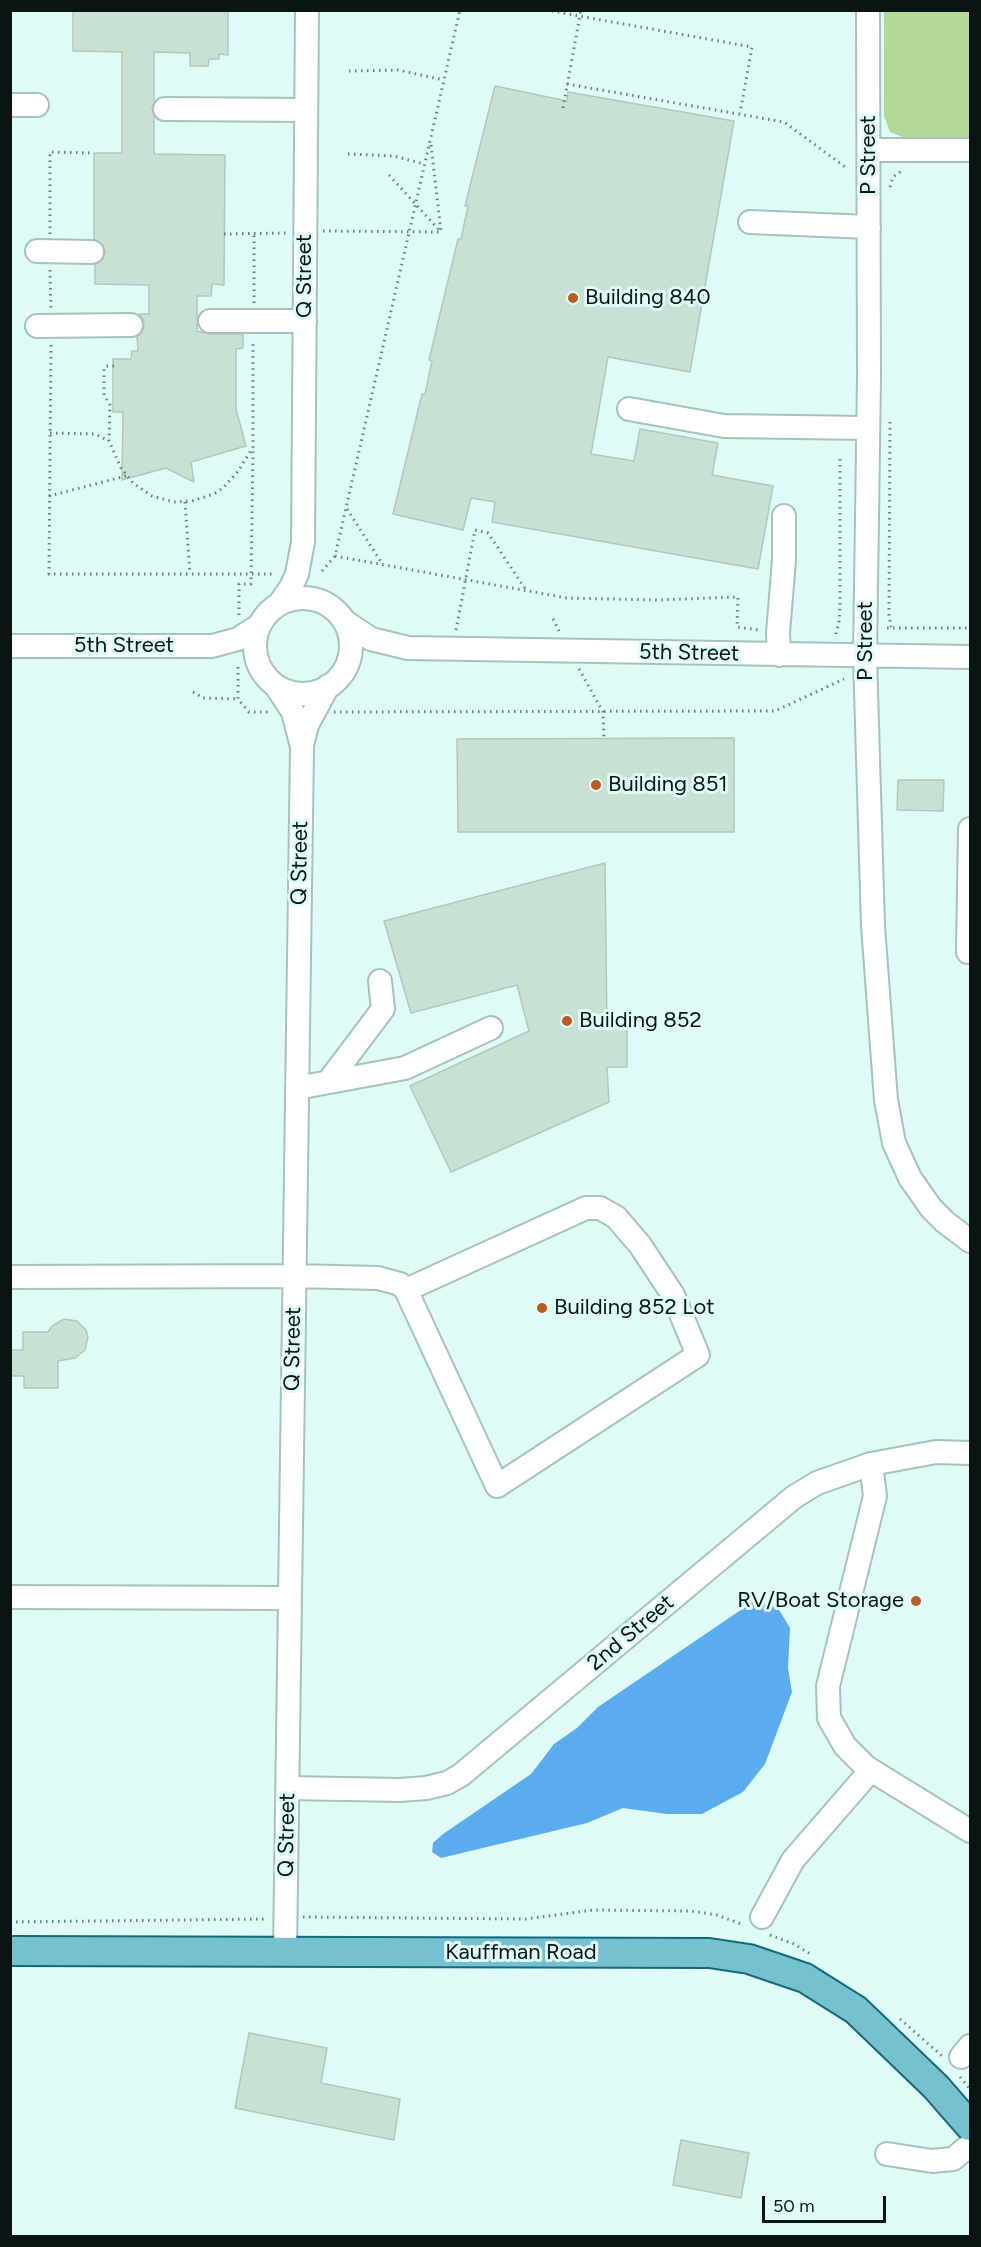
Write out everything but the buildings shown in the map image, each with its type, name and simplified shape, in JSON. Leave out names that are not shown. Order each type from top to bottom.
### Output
[{"type":"main road","name":"Kauffman Road","points":[[10,1951],[709,1953],[758,1961],[805,1978],[856,2010],[936,2087],[970,2126]]},
{"type":"street","name":"Q Street","points":[[280,603],[297,574],[303,542],[307,10]]},
{"type":"street","name":"P Street","points":[[868,10],[865,657],[873,927],[889,1122],[901,1160],[919,1193],[945,1222],[970,1241]]},
{"type":"street","points":[[10,105],[37,105]]},
{"type":"street","points":[[165,110],[306,110]]},
{"type":"street","points":[[869,150],[970,150]]},
{"type":"street","points":[[750,222],[868,227]]},
{"type":"street","points":[[37,251],[92,252]]},
{"type":"street","points":[[210,321],[305,321]]},
{"type":"street","points":[[37,326],[131,325]]},
{"type":"street","points":[[629,409],[724,426],[867,428]]},
{"type":"street","points":[[778,644],[784,560],[784,516]]},
{"type":"street","name":"Q Street","points":[[303,542],[310,573],[324,602]]},
{"type":"street","points":[[301,597],[324,602],[344,621],[350,631],[353,642],[352,653],[345,670],[328,686],[308,694],[287,692],[249,668],[254,656],[254,646],[249,624],[280,603],[301,597]]},
{"type":"street","name":"5th Street","points":[[344,621],[371,639],[408,648]]},
{"type":"street","name":"5th Street","points":[[10,646],[212,646],[238,639],[249,624]]},
{"type":"street","name":"5th Street","points":[[345,670],[371,655],[408,648],[778,644],[865,657],[970,657]]},
{"type":"street","name":"5th Street","points":[[212,646],[238,656],[249,668]]},
{"type":"street","name":"Q Street","points":[[276,686],[293,712],[302,747]]},
{"type":"street","name":"Q Street","points":[[285,1951],[302,747],[307,725],[328,686]]},
{"type":"street","points":[[968,952],[970,829]]},
{"type":"street","points":[[328,1082],[383,1009],[380,981]]},
{"type":"street","points":[[297,1088],[405,1068],[492,1028]]},
{"type":"street","points":[[10,1277],[294,1276],[378,1278],[400,1284],[406,1290],[497,1486],[698,1355],[673,1295],[640,1245],[616,1217],[600,1208],[586,1208],[406,1290]]},
{"type":"street","name":"2nd Street","points":[[288,1788],[400,1790],[426,1788],[447,1783],[461,1775],[794,1497],[817,1483],[871,1464],[936,1452],[970,1453]]},
{"type":"street","points":[[871,1464],[874,1496],[828,1686],[830,1718],[845,1746],[871,1770],[970,1831]]},
{"type":"street","points":[[10,1597],[290,1598]]},
{"type":"street","points":[[762,1917],[793,1860],[871,1770]]},
{"type":"street","points":[[887,2154],[932,2161],[953,2159],[970,2145]]},
{"type":"path","points":[[322,571],[334,556],[460,10]]},
{"type":"path","points":[[546,10],[752,47],[740,114]]},
{"type":"path","points":[[563,108],[580,10]]},
{"type":"path","points":[[349,71],[399,70],[444,80]]},
{"type":"path","points":[[567,84],[784,122],[850,170]]},
{"type":"path","points":[[430,140],[441,232]]},
{"type":"path","points":[[348,154],[394,156],[424,164]]},
{"type":"path","points":[[890,189],[896,173],[906,170]]},
{"type":"path","points":[[389,175],[441,232]]},
{"type":"path","points":[[224,234],[441,232]]},
{"type":"path","points":[[249,624],[239,584],[251,584],[254,233]]},
{"type":"path","points":[[114,366],[106,366],[104,369],[104,395],[110,405],[109,441],[114,456],[126,476],[152,496],[174,502],[185,502],[214,494],[223,488],[239,470],[253,447]]},
{"type":"path","points":[[890,413],[889,628],[970,628]]},
{"type":"path","points":[[50,433],[95,434],[109,441]]},
{"type":"path","points":[[840,459],[840,606],[836,634],[841,636]]},
{"type":"path","points":[[49,496],[126,476]]},
{"type":"path","points":[[185,502],[190,574]]},
{"type":"path","points":[[346,507],[383,565]]},
{"type":"path","points":[[453,649],[475,530],[488,533],[526,590]]},
{"type":"path","points":[[334,556],[567,598],[657,600],[738,597],[737,627],[778,644]]},
{"type":"path","points":[[49,574],[284,574]]},
{"type":"path","points":[[238,699],[249,668]]},
{"type":"path","points":[[331,712],[775,711],[844,679]]},
{"type":"path","points":[[193,692],[203,698],[238,699],[249,712],[279,712]]},
{"type":"path","points":[[603,712],[604,739]]},
{"type":"green space","points":[[884,11],[970,11],[970,138],[905,138],[890,132],[884,116]]},
{"type":"water","points":[[754,1601],[778,1608],[790,1628],[788,1668],[792,1692],[765,1764],[743,1792],[702,1814],[667,1814],[623,1808],[587,1823],[441,1858],[432,1852],[433,1843],[443,1834],[531,1774],[554,1744],[577,1728],[598,1707]]},
{"type":"place","name":"Building 840","points":[[573,298]]},
{"type":"place","name":"Building 851","points":[[596,785]]},
{"type":"place","name":"Building 852","points":[[567,1021]]},
{"type":"place","name":"Building 852 Lot","points":[[542,1308]]},
{"type":"place","name":"RV/Boat Storage","points":[[916,1601]]}]
